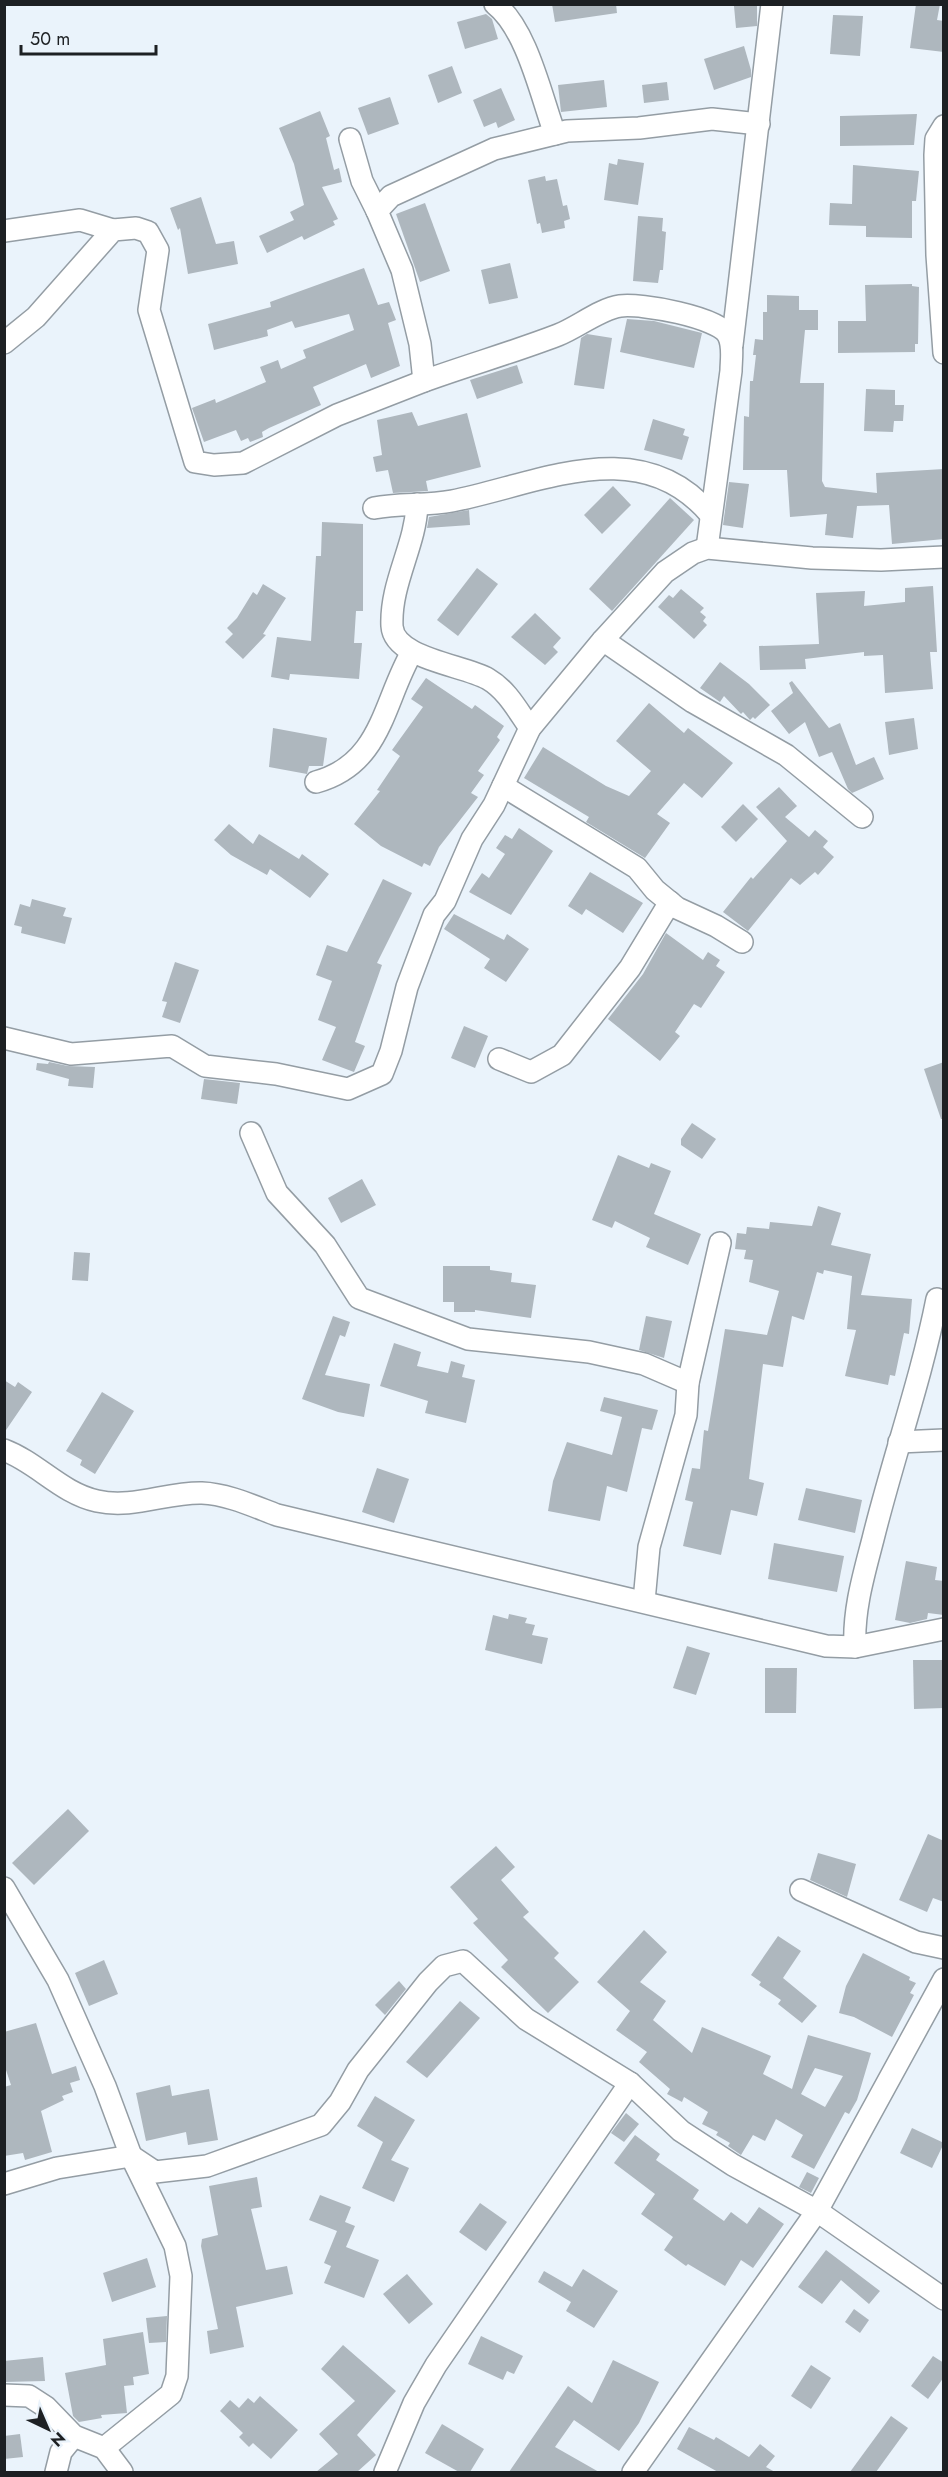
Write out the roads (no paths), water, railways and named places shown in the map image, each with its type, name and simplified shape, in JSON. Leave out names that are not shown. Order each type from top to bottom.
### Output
[{"type":"street","points":[[495,4],[502,10],[525,45],[555,134]]},
{"type":"street","points":[[707,548],[731,371],[732,345],[772,4]]},
{"type":"street","points":[[377,212],[392,196],[494,149],[567,131],[639,128],[712,119],[759,124]]},
{"type":"street","points":[[944,126],[936,140],[935,155],[937,255],[944,353]]},
{"type":"street","points":[[350,140],[362,181],[402,270],[420,344],[424,381]]},
{"type":"street","points":[[4,231],[80,220],[113,230],[136,228],[148,232],[158,250],[149,310],[195,462],[214,465],[243,463],[337,415],[424,381],[558,335],[619,306],[645,306],[716,325],[727,333],[732,345]]},
{"type":"street","points":[[4,344],[36,317],[113,230]]},
{"type":"street","points":[[374,508],[450,501],[535,479],[590,468],[637,470],[656,475],[695,496],[710,514]]},
{"type":"street","points":[[417,504],[417,522],[399,576],[392,617],[392,629],[397,639],[412,652],[488,679],[507,696],[530,728]]},
{"type":"street","points":[[4,1038],[71,1054],[172,1046],[205,1066],[276,1074],[348,1089],[366,1083],[382,1074],[391,1051],[408,987],[434,915],[445,901],[472,839],[494,806],[530,728],[603,640],[665,572],[693,553],[707,548],[881,560],[944,557]]},
{"type":"street","points":[[603,640],[693,702],[786,755],[862,817]]},
{"type":"street","points":[[316,782],[348,766],[375,740],[399,674],[412,652]]},
{"type":"street","points":[[503,786],[637,868],[655,890],[670,902],[742,942]]},
{"type":"street","points":[[499,1059],[531,1072],[562,1055],[630,968],[670,902]]},
{"type":"street","points":[[251,1133],[277,1193],[326,1245],[359,1298],[468,1339],[589,1352],[644,1364],[688,1383]]},
{"type":"street","points":[[644,1601],[649,1547],[686,1415],[688,1383],[720,1243]]},
{"type":"street","points":[[855,1647],[854,1626],[861,1586],[931,1331],[937,1299]]},
{"type":"street","points":[[899,1442],[944,1440]]},
{"type":"street","points":[[4,1450],[72,1492],[93,1500],[120,1503],[200,1493],[216,1495],[276,1515],[826,1646],[855,1647],[944,1629]]},
{"type":"street","points":[[4,1888],[58,1980],[105,2086],[131,2156],[175,2246],[180,2276],[177,2376],[171,2394],[104,2448]]},
{"type":"street","points":[[801,1890],[916,1942],[944,1948]]},
{"type":"street","points":[[4,2184],[57,2168],[131,2156],[155,2172],[167,2173],[207,2166],[321,2125],[340,2102],[358,2070],[428,1982],[444,1966],[463,1961],[526,2019],[630,2083],[681,2131],[733,2165],[817,2211],[944,2299]]},
{"type":"street","points":[[633,2472],[817,2211],[944,1979]]},
{"type":"street","points":[[385,2472],[409,2413],[436,2366],[630,2083]]},
{"type":"street","points":[[4,2395],[29,2396],[46,2407],[74,2436],[104,2448],[122,2472]]},
{"type":"street","points":[[56,2472],[61,2452],[74,2436]]}]
